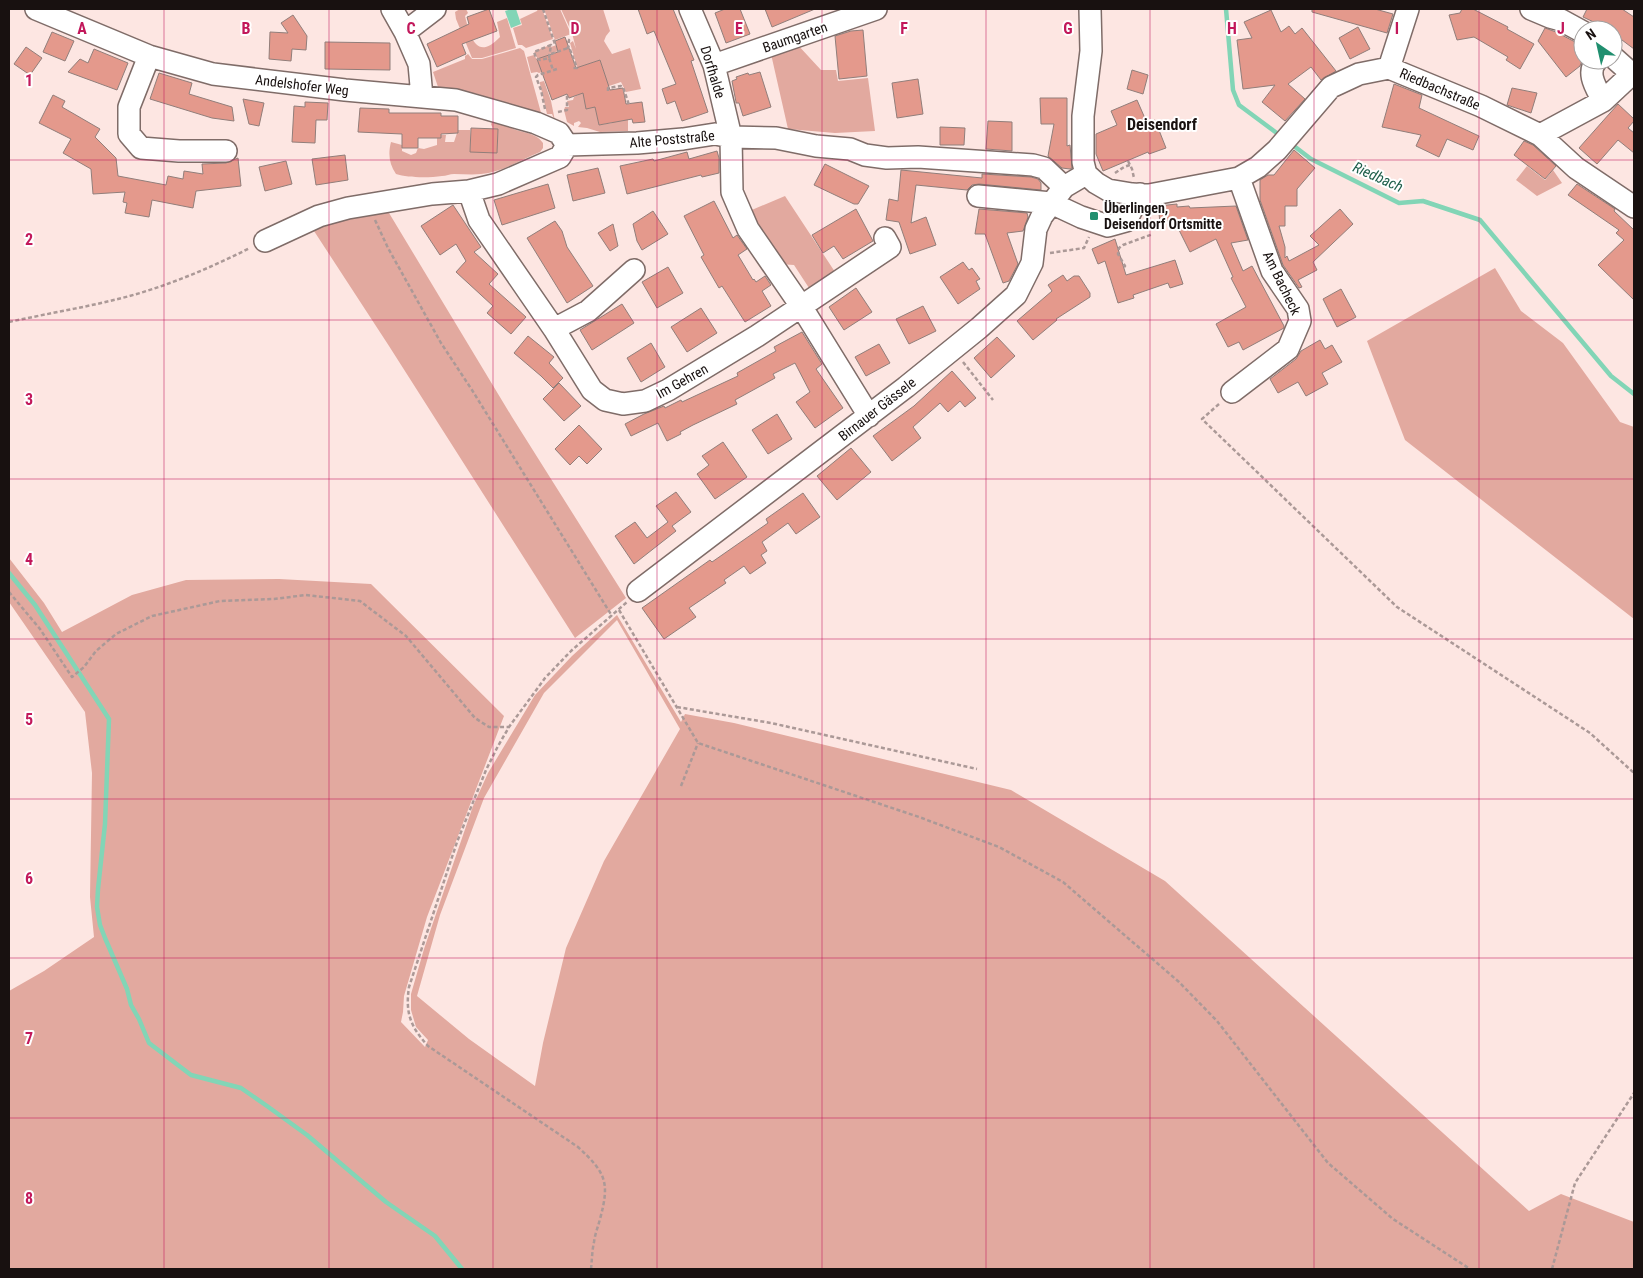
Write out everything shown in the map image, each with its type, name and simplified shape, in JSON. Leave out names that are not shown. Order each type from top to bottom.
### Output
[{"type":"street","name":"Andelshofer Weg","points":[[36,9],[149,56],[213,74],[328,88],[456,100],[536,123],[553,120],[566,145]]},
{"type":"street","points":[[392,9],[420,64],[422,97]]},
{"type":"street","points":[[405,32],[435,9]]},
{"type":"street","name":"Dorfhalde","points":[[690,9],[714,65],[731,137]]},
{"type":"street","name":"Baumgarten","points":[[714,65],[876,9]]},
{"type":"street","points":[[978,196],[1058,195],[1086,174],[1083,162],[1083,116],[1091,51],[1090,9]]},
{"type":"street","points":[[1389,68],[1408,9]]},
{"type":"street","points":[[1531,9],[1550,17],[1563,14],[1573,23]]},
{"type":"street","points":[[149,56],[130,107],[129,134],[141,148],[179,151],[226,151]]},
{"type":"street","points":[[1540,136],[1603,101],[1620,87],[1633,73],[1623,65]]},
{"type":"street","name":"Riedbachstraße","points":[[1086,174],[1108,190],[1149,195],[1239,178],[1258,167],[1277,150],[1295,130],[1304,116],[1331,87],[1359,74],[1389,68],[1481,106],[1540,136],[1576,168],[1634,207]]},
{"type":"street","points":[[1592,70],[1594,83],[1603,101]]},
{"type":"street","name":"Alte Poststraße","points":[[566,145],[637,143],[715,134],[731,137],[776,138],[816,146],[850,149],[865,155],[887,158],[918,157],[1033,165],[1044,168],[1058,195]]},
{"type":"street","points":[[731,137],[732,192],[744,221],[800,306],[868,416]]},
{"type":"street","points":[[265,241],[319,216],[348,208],[370,206],[432,194],[469,191],[498,184],[560,157],[566,145]]},
{"type":"street","name":"Am Bacheck","points":[[1232,392],[1288,349],[1300,321],[1298,309],[1272,271],[1239,178]]},
{"type":"street","name":"Im Gehren","points":[[469,191],[479,220],[554,329],[592,390],[605,400],[623,404],[645,401],[668,390],[757,336],[890,247],[885,238]]},
{"type":"street","points":[[1058,195],[1080,217],[1108,226],[1126,221],[1140,194]]},
{"type":"street","name":"Birnauer Gässele","points":[[638,591],[868,416],[953,349],[1016,295],[1032,262],[1036,229],[1042,216],[1058,195]]},
{"type":"street","points":[[554,329],[588,311],[634,270]]},
{"type":"path","points":[[543,9],[555,44],[535,51],[532,54],[540,60],[568,48]]},
{"type":"path","points":[[568,40],[568,48],[577,68],[573,68]]},
{"type":"path","points":[[550,46],[550,56],[554,70],[538,75],[536,78],[553,120],[567,111],[567,94]]},
{"type":"path","points":[[608,91],[608,88],[621,86],[626,94],[629,105]]},
{"type":"path","points":[[370,206],[388,248],[442,343],[612,616]]},
{"type":"path","points":[[1124,267],[1118,254],[1119,248],[1153,234]]},
{"type":"path","points":[[1033,255],[1084,248],[1089,238]]},
{"type":"path","points":[[9,322],[118,299],[150,290],[265,241]]},
{"type":"path","points":[[953,349],[993,400]]},
{"type":"path","points":[[1232,392],[1202,420],[1397,607],[1590,733],[1634,773]]},
{"type":"path","points":[[9,592],[40,628],[72,678],[116,634],[152,616],[220,601],[274,599],[306,595],[360,600],[406,636],[475,718],[489,726],[509,727]]},
{"type":"path","points":[[592,1269],[594,1241],[606,1188],[602,1176],[592,1160],[578,1147],[428,1046],[418,1035],[409,1017],[407,1008],[409,987],[457,842],[486,770],[509,727],[545,678],[571,651],[618,610],[698,743],[919,817],[990,843],[1063,882],[1179,982],[1216,1021],[1328,1163],[1393,1219],[1470,1269]]},
{"type":"path","points":[[676,707],[770,723],[977,769]]},
{"type":"path","points":[[681,786],[698,743]]},
{"type":"path","points":[[1552,1269],[1575,1183],[1634,1093]]},
{"type":"shaded area","points":[[460,9],[466,9],[468,13],[465,16],[469,31],[475,43],[480,47],[492,44],[500,37],[497,22],[507,18],[516,48],[482,58],[472,58],[456,19],[455,12]]},
{"type":"shaded area","points":[[516,9],[521,24],[511,28],[505,11]]},
{"type":"shaded area","points":[[538,9],[542,9],[553,39],[526,48],[518,45],[513,28],[522,25],[520,19]]},
{"type":"shaded area","points":[[544,9],[560,9],[571,34],[555,40]]},
{"type":"shaded area","points":[[561,9],[603,9],[610,31],[604,41],[612,54],[630,48],[641,89],[626,92],[621,82],[603,88],[597,114],[599,125],[612,123],[610,115],[628,111],[628,131],[600,132],[578,127],[581,123],[579,121],[574,123],[574,126],[567,122],[564,110],[565,107],[569,107],[567,101],[573,100],[574,97],[580,94],[577,67],[570,43],[573,41],[576,49],[572,33]],"holes":[[[600,60],[605,76],[588,81],[583,66]]]},
{"type":"shaded area","points":[[568,41],[567,48],[550,54],[552,69],[531,73],[527,57],[534,55],[540,61],[534,54],[535,51]]},
{"type":"shaded area","points":[[796,43],[821,70],[836,70],[838,81],[868,78],[875,131],[835,133],[788,129],[771,54]]},
{"type":"shaded area","points":[[520,48],[524,51],[543,120],[478,94],[438,87],[433,72],[465,59],[465,56],[468,54],[472,59],[482,59]]},
{"type":"shaded area","points":[[544,81],[555,121],[552,114],[547,114],[540,84],[540,82]]},
{"type":"shaded area","points":[[493,121],[535,136],[543,143],[543,148],[540,152],[511,165],[481,174],[412,177],[396,174],[392,166],[389,155],[391,142],[402,145],[402,151],[411,155],[416,153],[418,148],[424,149],[437,145],[437,138],[441,138],[441,135],[446,135],[445,142],[454,142],[458,130],[470,130],[470,151],[497,152],[498,129],[493,129],[491,124]]},
{"type":"shaded area","points":[[1527,166],[1545,180],[1553,170],[1562,183],[1537,196],[1516,180]]},
{"type":"shaded area","points":[[785,196],[837,275],[811,291],[794,265],[779,264],[747,212]]},
{"type":"shaded area","points":[[386,208],[512,417],[626,598],[575,638],[314,231],[317,223]]},
{"type":"shaded area","points":[[1495,268],[1521,311],[1563,343],[1620,422],[1634,427],[1634,619],[1405,440],[1367,341]]},
{"type":"shaded area","points":[[9,558],[44,603],[62,632],[132,595],[186,580],[279,579],[371,584],[504,716],[427,917],[404,996],[401,1022],[425,1047],[428,1040],[416,1027],[411,1010],[411,994],[424,949],[473,806],[488,773],[535,695],[572,656],[617,615],[681,722],[685,714],[734,723],[1011,790],[1165,881],[1529,1211],[1561,1194],[1634,1222],[1634,1269],[9,1269],[9,991],[44,971],[94,937],[90,897],[92,773],[85,712],[9,602]],"holes":[[[617,620],[680,729],[604,861],[566,948],[543,1043],[535,1086],[469,1039],[417,996],[440,915],[484,798],[544,693]]]},
{"type":"building","points":[[489,9],[497,31],[462,44],[466,54],[437,67],[427,44],[469,24],[467,17]]},
{"type":"building","points":[[638,9],[673,9],[694,60],[691,61],[708,112],[682,121],[675,101],[667,104],[662,89],[676,84],[654,31],[647,34]]},
{"type":"building","points":[[725,9],[740,9],[750,34],[726,43],[715,13]]},
{"type":"building","points":[[765,9],[815,9],[772,27]]},
{"type":"building","points":[[1312,9],[1375,9],[1393,14],[1387,33],[1312,12]]},
{"type":"building","points":[[1462,9],[1473,9],[1508,27],[1507,29],[1534,44],[1520,69],[1506,60],[1508,57],[1474,37],[1457,40],[1449,15],[1460,13]]},
{"type":"building","points":[[1587,9],[1622,9],[1634,17],[1634,49],[1623,41],[1623,20],[1589,20],[1583,17]]},
{"type":"building","points":[[1271,10],[1281,32],[1289,26],[1295,34],[1302,28],[1336,71],[1321,80],[1311,67],[1288,84],[1305,99],[1285,121],[1262,102],[1275,85],[1243,89],[1237,40],[1252,38],[1244,22]]},
{"type":"building","points":[[293,15],[307,36],[306,50],[292,49],[291,61],[269,59],[270,32],[288,33],[281,23]]},
{"type":"building","points":[[1358,27],[1370,49],[1350,59],[1339,38]]},
{"type":"building","points":[[1545,28],[1573,41],[1573,70],[1575,70],[1566,77],[1538,41]]},
{"type":"building","points":[[863,30],[867,76],[839,79],[835,36],[851,31]]},
{"type":"building","points":[[52,32],[74,41],[65,61],[43,52]]},
{"type":"building","points":[[565,37],[576,68],[600,60],[610,90],[623,88],[626,104],[642,102],[645,122],[633,123],[632,119],[599,125],[595,107],[586,109],[583,93],[569,98],[567,94],[552,100],[537,59],[558,52],[555,41]]},
{"type":"building","points":[[325,42],[390,43],[390,70],[325,69]]},
{"type":"building","points":[[26,47],[42,58],[30,75],[14,64]]},
{"type":"building","points":[[94,49],[128,63],[117,90],[68,72],[80,59],[88,63]]},
{"type":"building","points":[[1132,70],[1148,75],[1143,94],[1127,89]]},
{"type":"building","points":[[760,72],[771,107],[743,116],[739,103],[736,103],[732,81],[737,79],[736,77],[748,73],[749,75]]},
{"type":"building","points":[[159,73],[192,83],[189,94],[232,107],[234,121],[212,118],[150,99]]},
{"type":"building","points":[[918,79],[923,114],[897,118],[892,83]]},
{"type":"building","points":[[1394,84],[1422,95],[1419,108],[1479,136],[1473,150],[1447,139],[1439,157],[1416,146],[1421,135],[1382,127]]},
{"type":"building","points":[[1512,88],[1537,93],[1531,113],[1507,105]]},
{"type":"building","points":[[53,95],[65,101],[62,107],[100,129],[95,137],[116,158],[118,176],[166,185],[168,176],[183,179],[184,171],[203,174],[202,164],[226,163],[238,158],[241,186],[196,191],[193,208],[152,200],[149,217],[125,213],[127,203],[123,202],[125,192],[93,194],[91,169],[63,153],[71,139],[39,123]]},
{"type":"building","points":[[1040,98],[1067,98],[1067,146],[1070,145],[1072,168],[1070,169],[1062,168],[1048,156],[1054,124],[1041,124]]},
{"type":"building","points":[[243,99],[264,103],[259,126],[249,124]]},
{"type":"building","points":[[1137,100],[1147,123],[1155,120],[1166,148],[1149,154],[1148,152],[1103,171],[1096,154],[1096,134],[1117,125],[1111,111]]},
{"type":"building","points":[[305,102],[328,103],[327,120],[316,120],[315,143],[292,142],[294,106],[305,107]]},
{"type":"building","points":[[1618,104],[1634,119],[1628,128],[1634,133],[1634,153],[1618,140],[1597,164],[1579,148]]},
{"type":"building","points":[[360,108],[389,109],[389,113],[441,113],[441,116],[458,116],[458,133],[441,134],[441,138],[418,138],[418,148],[402,148],[402,134],[358,132]]},
{"type":"building","points":[[988,121],[1012,122],[1012,151],[986,149]]},
{"type":"building","points":[[940,127],[965,128],[964,145],[940,145]]},
{"type":"building","points":[[471,128],[498,129],[497,153],[470,152]]},
{"type":"building","points":[[1524,141],[1533,145],[1556,166],[1545,179],[1514,155]]},
{"type":"building","points":[[1294,150],[1315,168],[1297,189],[1297,206],[1285,206],[1285,226],[1279,226],[1285,247],[1285,258],[1287,256],[1289,261],[1319,245],[1310,236],[1340,209],[1353,224],[1313,262],[1317,270],[1298,280],[1302,287],[1299,288],[1283,265],[1260,200],[1260,180],[1268,175],[1274,175]]},
{"type":"building","points":[[717,151],[719,173],[702,177],[701,175],[627,194],[620,166],[653,159],[654,161],[687,152],[689,159]]},
{"type":"building","points":[[345,155],[348,180],[316,185],[312,159]]},
{"type":"building","points":[[286,161],[292,184],[265,191],[259,167]]},
{"type":"building","points":[[825,164],[869,186],[858,204],[854,204],[814,185]]},
{"type":"building","points":[[598,168],[605,193],[573,201],[567,175]]},
{"type":"building","points":[[901,170],[982,178],[982,174],[1031,177],[1038,179],[1041,183],[1041,190],[979,184],[972,185],[967,190],[916,185],[911,223],[926,217],[936,245],[910,254],[899,222],[886,220],[889,199],[898,201]]},
{"type":"building","points":[[548,184],[555,208],[502,225],[494,200]]},
{"type":"building","points":[[1577,184],[1615,209],[1614,211],[1634,230],[1634,300],[1598,265],[1624,240],[1616,233],[1619,230],[1568,195]]},
{"type":"building","points":[[714,201],[733,238],[737,235],[747,249],[738,255],[753,280],[756,282],[765,276],[771,285],[762,291],[771,306],[745,322],[722,286],[719,288],[701,257],[704,255],[684,216]]},
{"type":"building","points":[[1177,204],[1177,207],[1189,206],[1190,208],[1236,206],[1248,240],[1231,243],[1243,271],[1252,266],[1284,328],[1243,350],[1239,342],[1228,347],[1216,324],[1246,307],[1231,278],[1233,277],[1216,239],[1190,252],[1174,220],[1160,222],[1158,206]]},
{"type":"building","points":[[453,205],[481,247],[474,252],[498,274],[489,284],[526,317],[511,334],[487,313],[493,306],[456,272],[466,261],[456,244],[440,255],[421,226]]},
{"type":"building","points":[[856,209],[873,241],[843,259],[834,246],[823,253],[812,235]]},
{"type":"building","points":[[979,209],[1027,213],[1028,217],[1023,231],[1007,233],[1018,264],[1009,281],[1003,283],[985,234],[975,234]]},
{"type":"building","points":[[653,211],[668,234],[642,250],[637,241],[633,224]]},
{"type":"building","points":[[555,221],[562,231],[567,247],[593,286],[567,303],[527,238]]},
{"type":"building","points":[[613,224],[618,246],[610,251],[598,233]]},
{"type":"building","points":[[1115,239],[1126,275],[1175,260],[1183,284],[1170,288],[1168,283],[1133,295],[1134,298],[1118,303],[1105,261],[1098,264],[1092,249]]},
{"type":"building","points":[[963,262],[969,270],[972,268],[980,279],[976,281],[980,289],[958,304],[940,277]]},
{"type":"building","points":[[668,267],[683,293],[657,308],[642,282]]},
{"type":"building","points":[[1063,275],[1067,281],[1074,276],[1079,276],[1090,293],[1090,297],[1056,319],[1033,340],[1017,321],[1052,291],[1048,285]]},
{"type":"building","points":[[856,288],[872,312],[844,330],[829,307]]},
{"type":"building","points":[[1341,289],[1356,317],[1337,327],[1323,299]]},
{"type":"building","points":[[622,304],[634,323],[592,350],[580,330]]},
{"type":"building","points":[[923,306],[936,331],[909,344],[896,319]]},
{"type":"building","points":[[701,308],[717,333],[687,352],[671,327]]},
{"type":"building","points":[[802,332],[822,364],[816,369],[843,408],[815,428],[796,402],[810,392],[795,363],[773,374],[775,378],[735,400],[737,404],[693,425],[667,441],[658,423],[631,436],[625,424],[664,406],[665,408],[681,400],[682,402],[738,376],[737,373],[776,351],[774,347]]},
{"type":"building","points":[[528,336],[554,357],[549,363],[563,378],[553,388],[514,353]]},
{"type":"building","points":[[997,337],[1015,356],[991,378],[974,358]]},
{"type":"building","points":[[1320,340],[1325,349],[1332,345],[1342,362],[1322,373],[1328,384],[1306,396],[1298,382],[1278,393],[1270,379],[1296,359],[1301,351]]},
{"type":"building","points":[[651,343],[665,367],[641,382],[627,358]]},
{"type":"building","points":[[879,344],[890,363],[866,376],[855,357]]},
{"type":"building","points":[[952,371],[976,398],[965,407],[960,401],[948,412],[940,403],[913,427],[921,438],[892,461],[873,436],[914,406]]},
{"type":"building","points":[[559,383],[581,406],[564,421],[543,399]]},
{"type":"building","points":[[777,414],[792,439],[768,454],[752,430]]},
{"type":"building","points":[[579,425],[602,449],[587,464],[579,456],[570,465],[555,449]]},
{"type":"building","points":[[723,442],[747,477],[715,499],[697,474],[709,465],[702,456]]},
{"type":"building","points":[[851,448],[871,472],[837,500],[817,476]]},
{"type":"building","points":[[676,492],[691,512],[672,526],[676,531],[634,564],[615,536],[635,522],[647,538],[668,522],[656,506]]},
{"type":"building","points":[[803,493],[820,517],[796,534],[788,523],[762,542],[767,551],[761,555],[766,563],[750,574],[744,566],[724,580],[726,583],[689,608],[696,617],[664,639],[642,608],[710,560],[712,562],[768,523],[766,519]]},
{"type":"waterway","name":"Riedbach","points":[[1226,9],[1233,90],[1239,105],[1282,137]]},
{"type":"waterway","name":"Riedbach","points":[[1290,143],[1311,159],[1399,203],[1423,201],[1480,220],[1611,376],[1634,394]]},
{"type":"waterway","points":[[9,573],[35,605],[109,719],[105,824],[97,907],[100,925],[127,989],[131,1005],[149,1043],[191,1075],[241,1088],[267,1106],[307,1135],[386,1202],[435,1236],[462,1269]]},
{"type":"place","name":"Überlingen, Deisendorf Ortsmitte","points":[[1094,216]]},
{"type":"district","name":"Deisendorf","points":[[1162,124]]}]
